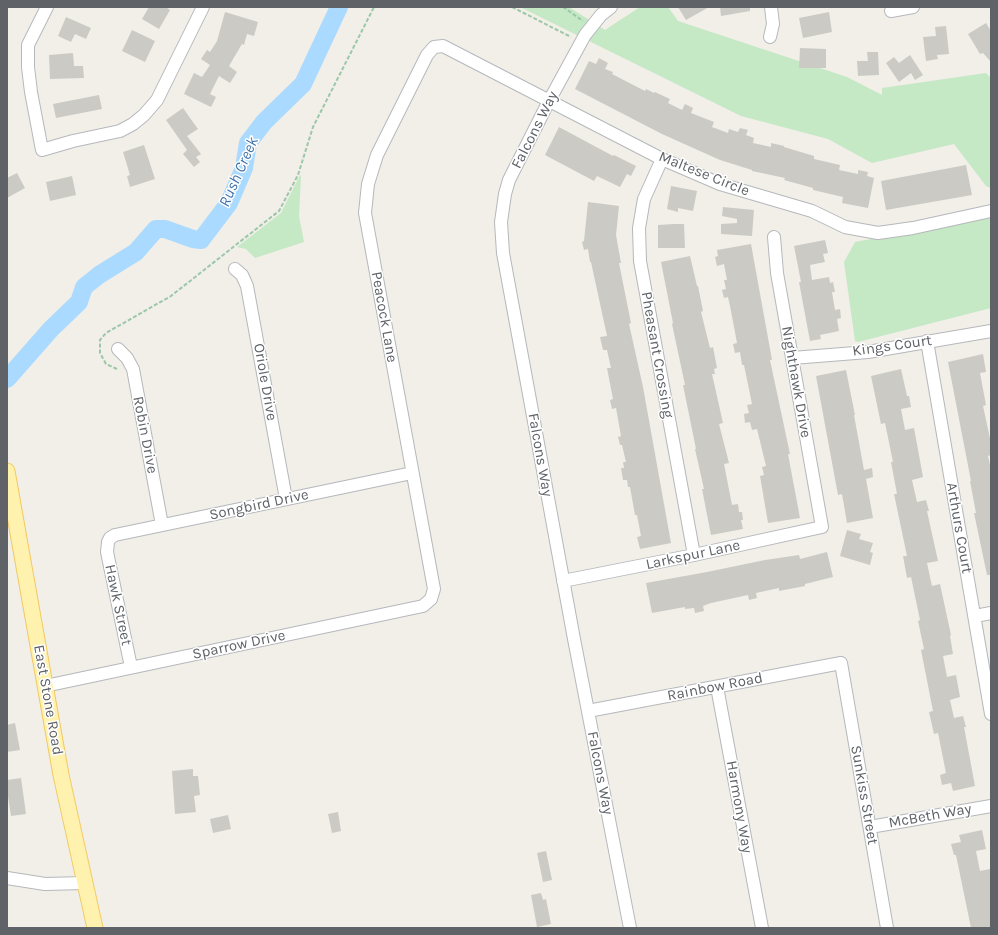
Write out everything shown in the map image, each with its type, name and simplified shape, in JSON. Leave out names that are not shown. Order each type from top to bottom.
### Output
[{"type":"main road","name":"East Stone Road","points":[[7,471],[61,775],[95,928]]},
{"type":"street","points":[[47,7],[28,45],[28,67],[31,92],[42,150],[120,130],[133,124],[144,115],[157,100],[203,7]]},
{"type":"street","name":"Falcons Way","points":[[611,7],[601,15],[585,35],[549,101],[509,180],[504,194],[501,230],[588,711],[630,928]]},
{"type":"street","points":[[770,37],[773,24],[771,7]]},
{"type":"street","points":[[891,10],[913,7]]},
{"type":"street","name":"Maltese Circle","points":[[434,47],[443,46],[662,159],[720,184],[812,211],[845,227],[878,233],[913,228],[991,212]]},
{"type":"street","name":"Peacock Lane","points":[[431,599],[434,588],[367,224],[366,199],[368,184],[377,155],[427,54],[434,47]]},
{"type":"street","name":"Pheasant Crossing","points":[[662,159],[644,199],[639,228],[640,261],[694,555]]},
{"type":"street","name":"Nighthawk Drive","points":[[774,237],[777,273],[822,527]]},
{"type":"street","name":"Oriole Drive","points":[[235,269],[242,276],[247,286],[286,499]]},
{"type":"street","name":"Kings Court","points":[[792,358],[868,352],[991,330]]},
{"type":"street","name":"Arthurs Court","points":[[927,341],[991,714]]},
{"type":"street","name":"Robin Drive","points":[[118,349],[127,358],[133,369],[162,526]]},
{"type":"street","name":"Songbird Drive","points":[[108,542],[110,538],[114,536],[412,473]]},
{"type":"street","name":"Larkspur Lane","points":[[564,581],[822,527]]},
{"type":"street","name":"Hawk Street","points":[[108,542],[107,552],[131,668]]},
{"type":"street","name":"Sparrow Drive","points":[[45,686],[423,606],[431,599]]},
{"type":"street","points":[[974,616],[991,613]]},
{"type":"street","name":"Rainbow Road","points":[[588,711],[841,662]]},
{"type":"street","name":"Sunkiss Street","points":[[841,662],[887,928]]},
{"type":"street","name":"Harmony Way","points":[[717,687],[762,928]]},
{"type":"street","name":"McBeth Way","points":[[870,827],[991,806]]},
{"type":"street","points":[[7,878],[46,884],[85,883]]},
{"type":"path","points":[[117,369],[106,364],[100,353],[100,340],[106,333],[171,296],[279,211],[298,175],[313,127],[374,7]]},
{"type":"path","points":[[512,7],[572,38]]},
{"type":"path","points":[[563,7],[584,22],[580,27]]},
{"type":"green space","points":[[520,7],[569,7],[605,30],[640,7],[668,7],[678,21],[847,77],[882,95],[882,88],[986,73],[991,78],[991,188],[986,186],[954,144],[872,163],[828,139],[741,116]]},
{"type":"green space","points":[[300,175],[299,216],[304,242],[255,258],[246,249],[237,247],[281,213]]},
{"type":"green space","points":[[991,217],[991,308],[858,342],[855,341],[844,262],[855,242]]},
{"type":"building","points":[[149,7],[166,7],[170,10],[159,29],[142,19]]},
{"type":"building","points":[[678,7],[709,7],[686,20]]},
{"type":"building","points":[[720,7],[750,7],[750,11],[721,16]]},
{"type":"building","points":[[225,12],[258,22],[254,36],[247,34],[244,45],[242,44],[229,66],[237,72],[230,83],[219,76],[210,94],[216,97],[211,107],[184,94],[194,73],[202,77],[210,65],[201,59],[207,50],[210,52],[217,41]]},
{"type":"building","points":[[829,12],[832,32],[803,38],[799,18]]},
{"type":"building","points":[[66,17],[91,28],[86,39],[75,34],[71,42],[58,36]]},
{"type":"building","points":[[986,23],[991,31],[991,62],[983,53],[980,54],[968,34]]},
{"type":"building","points":[[946,26],[949,54],[937,55],[938,59],[926,61],[923,37],[936,36],[935,27]]},
{"type":"building","points":[[132,30],[155,41],[145,62],[122,51]]},
{"type":"building","points":[[800,48],[826,49],[826,68],[799,68]]},
{"type":"building","points":[[867,52],[878,52],[879,75],[858,76],[857,61],[868,61]]},
{"type":"building","points":[[73,53],[74,66],[83,66],[84,78],[50,79],[49,55]]},
{"type":"building","points":[[910,55],[923,75],[915,80],[911,73],[899,82],[886,63],[894,57],[899,63]]},
{"type":"building","points":[[599,58],[608,63],[605,69],[613,72],[612,74],[645,91],[646,89],[670,99],[668,103],[682,110],[685,104],[693,108],[691,113],[714,122],[712,127],[728,133],[729,129],[738,132],[740,128],[748,130],[746,135],[754,138],[753,143],[771,147],[771,143],[784,146],[814,156],[814,159],[840,165],[839,170],[858,174],[858,170],[868,172],[867,176],[874,178],[868,208],[842,203],[843,197],[813,190],[813,188],[784,180],[785,178],[752,171],[720,160],[662,134],[575,89],[589,61],[596,64]]},
{"type":"building","points":[[99,95],[102,109],[56,118],[53,104]]},
{"type":"building","points":[[183,108],[198,129],[187,136],[201,154],[196,157],[200,162],[194,167],[183,154],[187,150],[166,120]]},
{"type":"building","points":[[559,127],[613,156],[614,155],[636,166],[631,176],[627,174],[620,187],[597,176],[594,181],[545,155]]},
{"type":"building","points":[[144,145],[155,179],[130,187],[127,176],[130,175],[123,152]]},
{"type":"building","points":[[966,165],[972,195],[886,210],[881,181]]},
{"type":"building","points":[[17,173],[25,188],[7,198],[7,178]]},
{"type":"building","points":[[72,176],[76,195],[50,201],[46,182]]},
{"type":"building","points":[[671,186],[697,191],[693,211],[678,208],[678,212],[667,209]]},
{"type":"building","points":[[588,202],[619,206],[616,235],[621,263],[619,263],[631,323],[629,324],[643,387],[671,543],[640,549],[637,537],[641,536],[637,515],[635,515],[630,487],[628,487],[627,480],[623,480],[621,468],[624,468],[623,462],[626,462],[622,445],[620,445],[618,437],[621,436],[616,408],[612,409],[610,400],[613,399],[607,368],[611,368],[607,350],[603,350],[600,337],[607,336],[588,249],[584,250],[582,242],[584,241]]},
{"type":"building","points":[[723,207],[754,210],[752,236],[721,234],[721,224],[737,223],[737,219],[722,216]]},
{"type":"building","points":[[684,224],[685,248],[658,248],[658,225]]},
{"type":"building","points":[[825,240],[828,253],[823,254],[825,262],[810,265],[812,280],[829,277],[830,283],[833,282],[835,292],[832,292],[835,310],[840,309],[841,318],[837,319],[839,331],[820,335],[821,339],[810,341],[794,246]]},
{"type":"building","points":[[751,244],[772,360],[770,360],[790,454],[788,454],[800,518],[768,523],[760,476],[764,475],[762,467],[766,466],[757,429],[752,430],[750,422],[745,423],[744,414],[749,413],[747,405],[752,404],[740,352],[735,353],[733,344],[737,343],[728,297],[724,298],[722,290],[726,289],[724,280],[727,280],[724,264],[717,266],[715,257],[718,256],[717,250]]},
{"type":"building","points":[[690,256],[703,311],[701,312],[710,348],[713,347],[717,368],[714,369],[715,374],[712,374],[723,423],[719,424],[729,463],[724,464],[732,505],[738,504],[739,512],[742,512],[743,520],[741,520],[743,529],[711,535],[702,489],[704,489],[683,385],[685,385],[661,262]]},
{"type":"building","points":[[983,354],[986,372],[980,373],[986,405],[983,406],[991,443],[991,455],[988,456],[991,470],[991,575],[987,575],[974,513],[976,513],[971,481],[948,362]]},
{"type":"building","points":[[901,369],[911,407],[901,409],[905,430],[914,428],[923,477],[912,480],[917,502],[926,500],[938,561],[927,563],[932,586],[940,584],[951,635],[953,654],[943,656],[947,677],[956,675],[960,697],[950,700],[954,718],[963,716],[975,786],[953,791],[951,783],[942,785],[940,775],[946,773],[938,733],[934,734],[929,712],[933,711],[921,650],[924,649],[918,621],[920,620],[911,577],[907,578],[903,556],[907,556],[894,494],[897,494],[891,462],[893,462],[885,423],[881,424],[871,376]]},
{"type":"building","points":[[846,370],[864,470],[872,468],[873,477],[866,479],[873,518],[847,523],[842,494],[838,495],[816,376]]},
{"type":"building","points":[[847,530],[861,534],[859,539],[873,543],[870,552],[873,553],[870,565],[840,556]]},
{"type":"building","points":[[827,552],[833,577],[805,584],[805,586],[779,591],[779,588],[756,593],[757,598],[749,600],[748,595],[711,603],[703,606],[704,611],[695,613],[694,608],[685,609],[685,607],[652,613],[646,583],[765,560],[799,555],[800,559]]},
{"type":"building","points":[[15,723],[20,750],[7,752],[7,725]]},
{"type":"building","points":[[193,769],[193,776],[198,776],[200,795],[194,796],[196,812],[175,814],[172,771]]},
{"type":"building","points":[[21,778],[26,814],[11,816],[7,780]]},
{"type":"building","points":[[338,812],[341,831],[332,833],[328,814]]},
{"type":"building","points":[[228,815],[231,829],[213,833],[210,819]]},
{"type":"building","points":[[982,830],[986,849],[976,851],[980,871],[990,869],[991,928],[971,928],[956,855],[954,855],[951,844],[961,842],[959,835]]},
{"type":"building","points":[[546,851],[552,880],[543,882],[537,853]]},
{"type":"building","points":[[541,893],[543,900],[546,899],[551,924],[537,927],[531,895]]},
{"type":"waterway","name":"Rush Creek","points":[[7,379],[51,329],[79,302],[84,287],[99,275],[136,252],[156,229],[165,229],[193,239],[201,240],[229,203],[244,168],[248,143],[264,122],[303,84],[339,7]]}]
